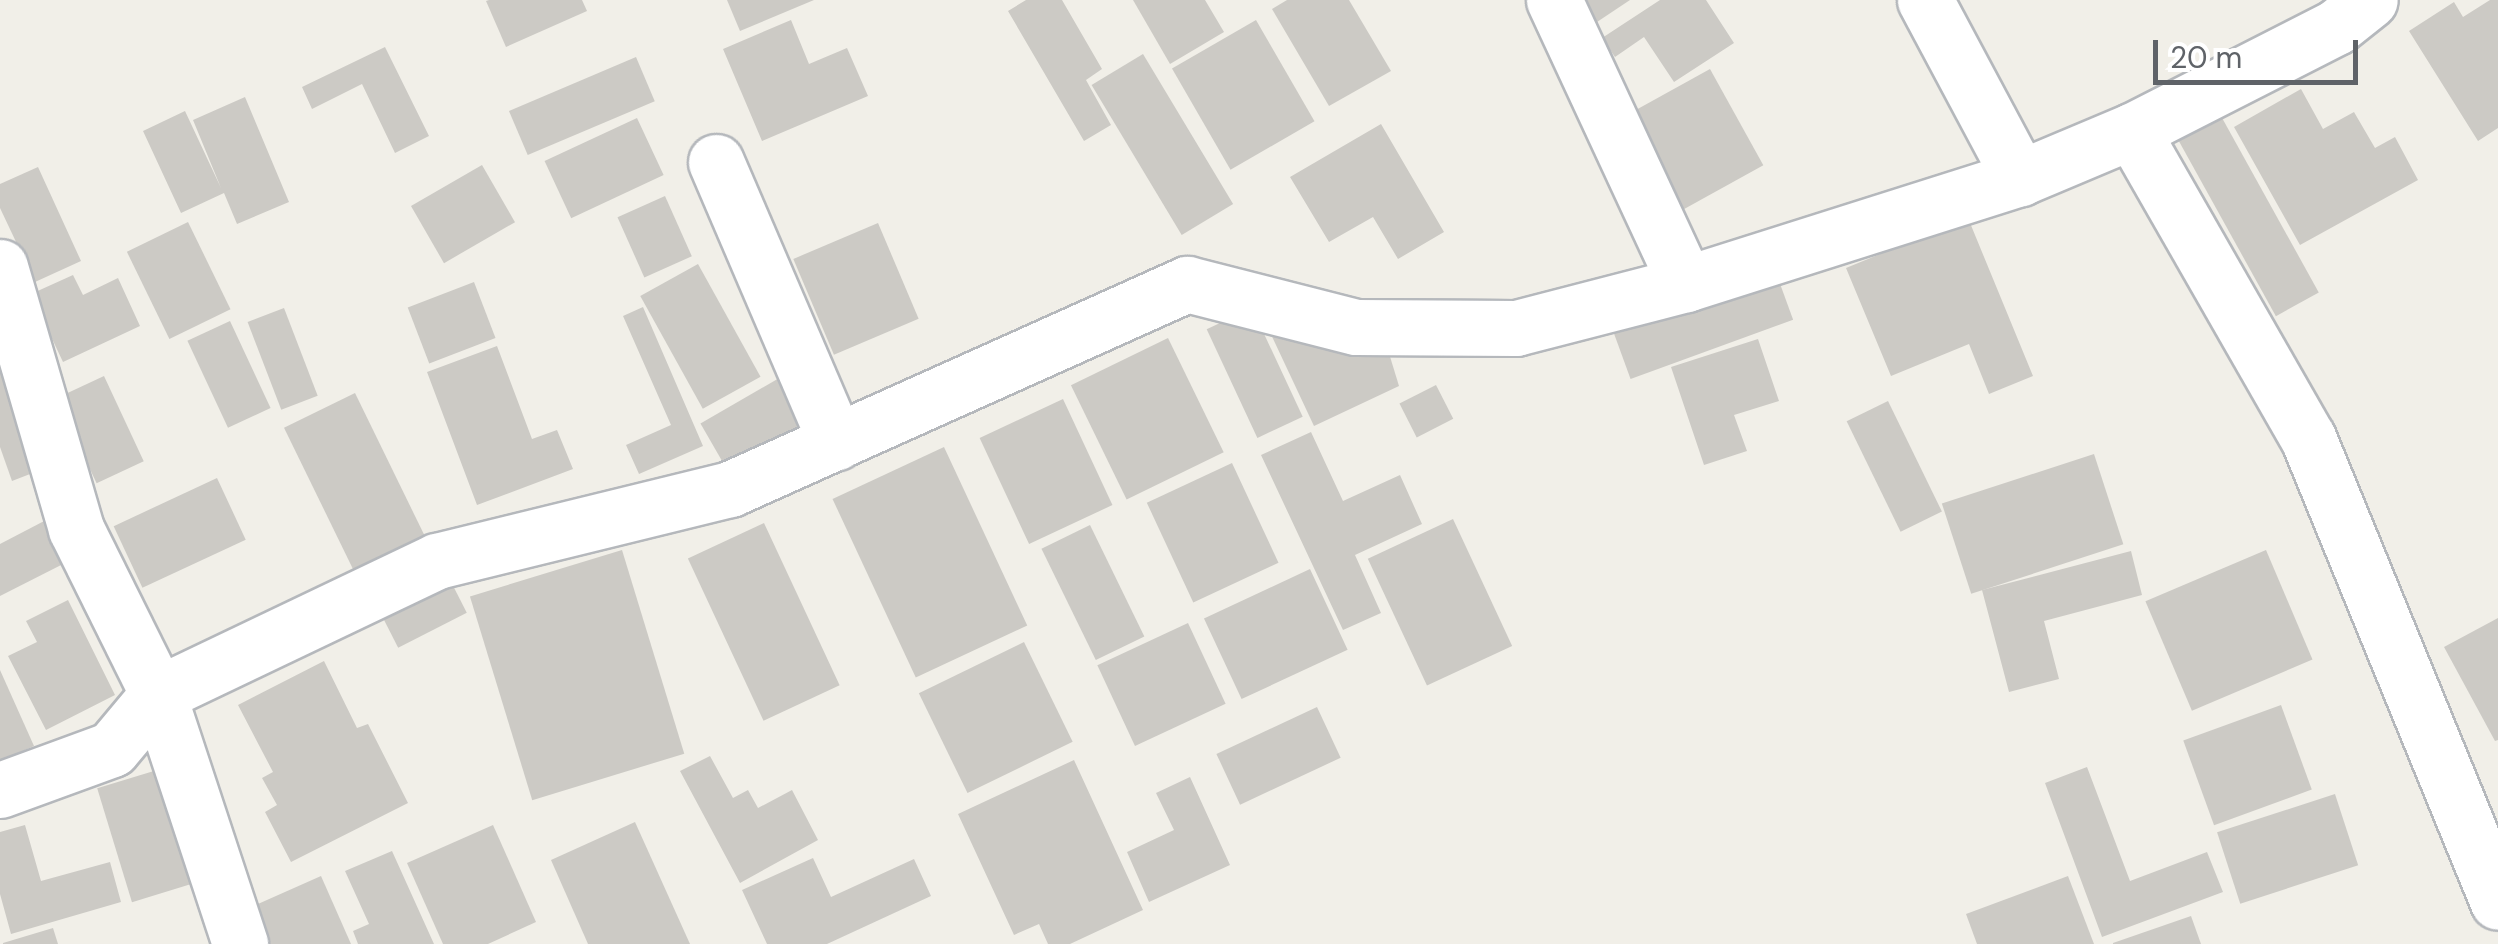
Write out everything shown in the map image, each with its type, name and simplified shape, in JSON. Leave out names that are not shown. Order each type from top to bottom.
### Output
[{"type":"street","points":[[1554,0],[1686,284]]},
{"type":"street","points":[[1926,0],[2020,178]]},
{"type":"street","points":[[0,790],[112,750],[158,694],[437,561],[730,489],[1187,284],[1356,328],[1516,328],[1686,284],[2020,178],[2132,131],[2336,28],[2370,0]]},
{"type":"street","points":[[2132,131],[2308,438],[2498,902]]},
{"type":"street","points":[[716,162],[836,442]]},
{"type":"street","points":[[4,298],[76,529],[158,694],[240,944]]},
{"type":"building","points":[[582,0],[587,11],[506,47],[486,1]]},
{"type":"building","points":[[727,0],[814,0],[740,31]]},
{"type":"building","points":[[1026,0],[1062,0],[1102,69],[1086,80],[1111,125],[1084,141],[1008,11]]},
{"type":"building","points":[[1133,0],[1205,0],[1224,32],[1170,64]]},
{"type":"building","points":[[1287,0],[1349,0],[1391,71],[1329,106],[1272,9]]},
{"type":"building","points":[[1583,0],[1630,0],[1597,22]]},
{"type":"building","points":[[1660,0],[1706,0],[1734,43],[1674,82],[1644,37],[1615,57],[1602,38]]},
{"type":"building","points":[[2490,0],[2498,0],[2498,128],[2478,141],[2409,31],[2454,2],[2463,17]]},
{"type":"building","points":[[791,20],[809,64],[847,48],[868,96],[762,141],[723,49]]},
{"type":"building","points":[[1256,20],[1314,121],[1230,170],[1172,68]]},
{"type":"building","points":[[385,47],[429,136],[395,153],[362,84],[312,109],[302,87]]},
{"type":"building","points":[[1143,54],[1233,204],[1182,235],[1092,85]]},
{"type":"building","points":[[636,57],[655,101],[528,155],[509,111]]},
{"type":"building","points":[[1710,69],[1763,165],[1684,209],[1630,113]]},
{"type":"building","points":[[2301,89],[2323,129],[2354,112],[2375,148],[2395,137],[2418,180],[2300,245],[2234,127]]},
{"type":"building","points":[[245,97],[289,202],[237,224],[224,193],[181,213],[143,131],[185,111],[221,188],[193,120]]},
{"type":"building","points":[[2216,107],[2319,292],[2276,316],[2173,131]]},
{"type":"building","points":[[637,118],[664,175],[571,218],[545,161]]},
{"type":"building","points":[[1381,124],[1444,232],[1398,259],[1373,217],[1329,242],[1290,177]]},
{"type":"building","points":[[482,165],[515,222],[444,263],[411,206]]},
{"type":"building","points":[[38,167],[81,261],[35,282],[0,208],[0,184]]},
{"type":"building","points":[[665,196],[692,256],[644,277],[617,217]]},
{"type":"building","points":[[1968,218],[2033,376],[1989,394],[1969,344],[1891,376],[1846,268]]},
{"type":"building","points":[[188,222],[231,309],[169,339],[127,252]]},
{"type":"building","points":[[878,223],[919,319],[834,355],[793,259]]},
{"type":"building","points":[[698,264],[761,377],[703,409],[640,296]]},
{"type":"building","points":[[1775,270],[1793,320],[1631,379],[1612,329]]},
{"type":"building","points":[[73,275],[83,295],[118,278],[140,326],[63,362],[31,294]]},
{"type":"building","points":[[474,282],[496,338],[429,363],[408,307]]},
{"type":"building","points":[[643,307],[703,446],[639,474],[626,445],[671,425],[623,316]]},
{"type":"building","points":[[284,308],[318,396],[281,410],[248,322]]},
{"type":"building","points":[[1252,308],[1303,417],[1257,438],[1207,329]]},
{"type":"building","points":[[1261,313],[1384,337],[1399,386],[1314,426]]},
{"type":"building","points":[[230,321],[271,408],[228,428],[187,341]]},
{"type":"building","points":[[1168,338],[1224,452],[1127,499],[1071,385]]},
{"type":"building","points":[[1758,339],[1779,401],[1734,415],[1747,451],[1704,465],[1671,367]]},
{"type":"building","points":[[497,346],[532,439],[557,430],[573,469],[477,505],[427,372]]},
{"type":"building","points":[[7,366],[43,469],[12,481],[0,447],[0,369]]},
{"type":"building","points":[[104,376],[144,461],[97,483],[57,398]]},
{"type":"building","points":[[781,377],[806,421],[726,468],[700,424]]},
{"type":"building","points":[[1436,385],[1453,419],[1417,437],[1399,404]]},
{"type":"building","points":[[355,393],[430,548],[359,582],[284,428]]},
{"type":"building","points":[[1063,399],[1112,505],[1029,544],[980,438]]},
{"type":"building","points":[[1888,401],[1942,512],[1901,532],[1847,421]]},
{"type":"building","points":[[1311,432],[1343,501],[1400,475],[1422,524],[1355,555],[1381,613],[1343,630],[1261,455]]},
{"type":"building","points":[[944,447],[1027,626],[916,678],[833,499]]},
{"type":"building","points":[[2094,454],[2123,544],[1971,594],[1942,503]]},
{"type":"building","points":[[1232,463],[1278,563],[1193,602],[1147,503]]},
{"type":"building","points":[[217,478],[246,540],[142,588],[114,526]]},
{"type":"building","points":[[48,519],[69,561],[0,596],[0,544]]},
{"type":"building","points":[[1453,519],[1512,646],[1427,686],[1368,559]]},
{"type":"building","points":[[764,523],[840,685],[764,721],[688,558]]},
{"type":"building","points":[[1090,525],[1144,636],[1096,660],[1041,549]]},
{"type":"building","points":[[622,550],[684,754],[532,800],[470,596]]},
{"type":"building","points":[[2266,550],[2312,660],[2192,711],[2145,601]]},
{"type":"building","points":[[2131,551],[2142,595],[2044,621],[2059,679],[2009,692],[1982,590]]},
{"type":"building","points":[[1310,569],[1348,650],[1242,699],[1204,618]]},
{"type":"building","points":[[445,570],[467,613],[398,648],[376,605]]},
{"type":"building","points":[[68,600],[115,695],[46,730],[8,656],[37,642],[26,621]]},
{"type":"building","points":[[2498,618],[2498,740],[2495,741],[2444,647]]},
{"type":"building","points":[[1188,623],[1226,704],[1135,746],[1097,665]]},
{"type":"building","points":[[1024,642],[1073,742],[968,793],[919,693]]},
{"type":"building","points":[[324,661],[357,728],[368,724],[408,803],[291,862],[265,812],[277,805],[262,778],[273,772],[238,705]]},
{"type":"building","points":[[0,670],[34,746],[0,761]]},
{"type":"building","points":[[2281,705],[2312,790],[2214,825],[2183,741]]},
{"type":"building","points":[[1317,707],[1341,758],[1240,805],[1216,754]]},
{"type":"building","points":[[710,756],[733,798],[748,790],[758,808],[792,790],[818,840],[740,883],[680,771]]},
{"type":"building","points":[[1074,760],[1143,910],[1070,944],[1048,944],[1039,924],[1014,935],[958,814]]},
{"type":"building","points":[[167,767],[202,881],[132,902],[97,788]]},
{"type":"building","points":[[2087,767],[2130,881],[2207,852],[2223,892],[2102,937],[2045,783]]},
{"type":"building","points":[[1190,777],[1230,865],[1149,902],[1127,852],[1174,830],[1156,793]]},
{"type":"building","points":[[2335,794],[2358,865],[2240,904],[2217,832]]},
{"type":"building","points":[[635,822],[690,944],[588,944],[551,860]]},
{"type":"building","points":[[25,825],[41,881],[110,862],[121,902],[11,934],[0,894],[0,832]]},
{"type":"building","points":[[493,825],[536,922],[488,944],[443,944],[407,863]]},
{"type":"building","points":[[392,851],[434,944],[358,944],[353,931],[369,924],[345,871]]},
{"type":"building","points":[[813,858],[831,897],[914,859],[931,896],[827,944],[767,944],[742,890]]},
{"type":"building","points":[[321,876],[351,944],[267,944],[251,907]]},
{"type":"building","points":[[2068,876],[2094,944],[1977,944],[1966,914]]},
{"type":"building","points":[[2191,916],[2201,944],[2113,944],[2113,943]]},
{"type":"building","points":[[53,928],[58,944],[3,944],[3,943]]}]
